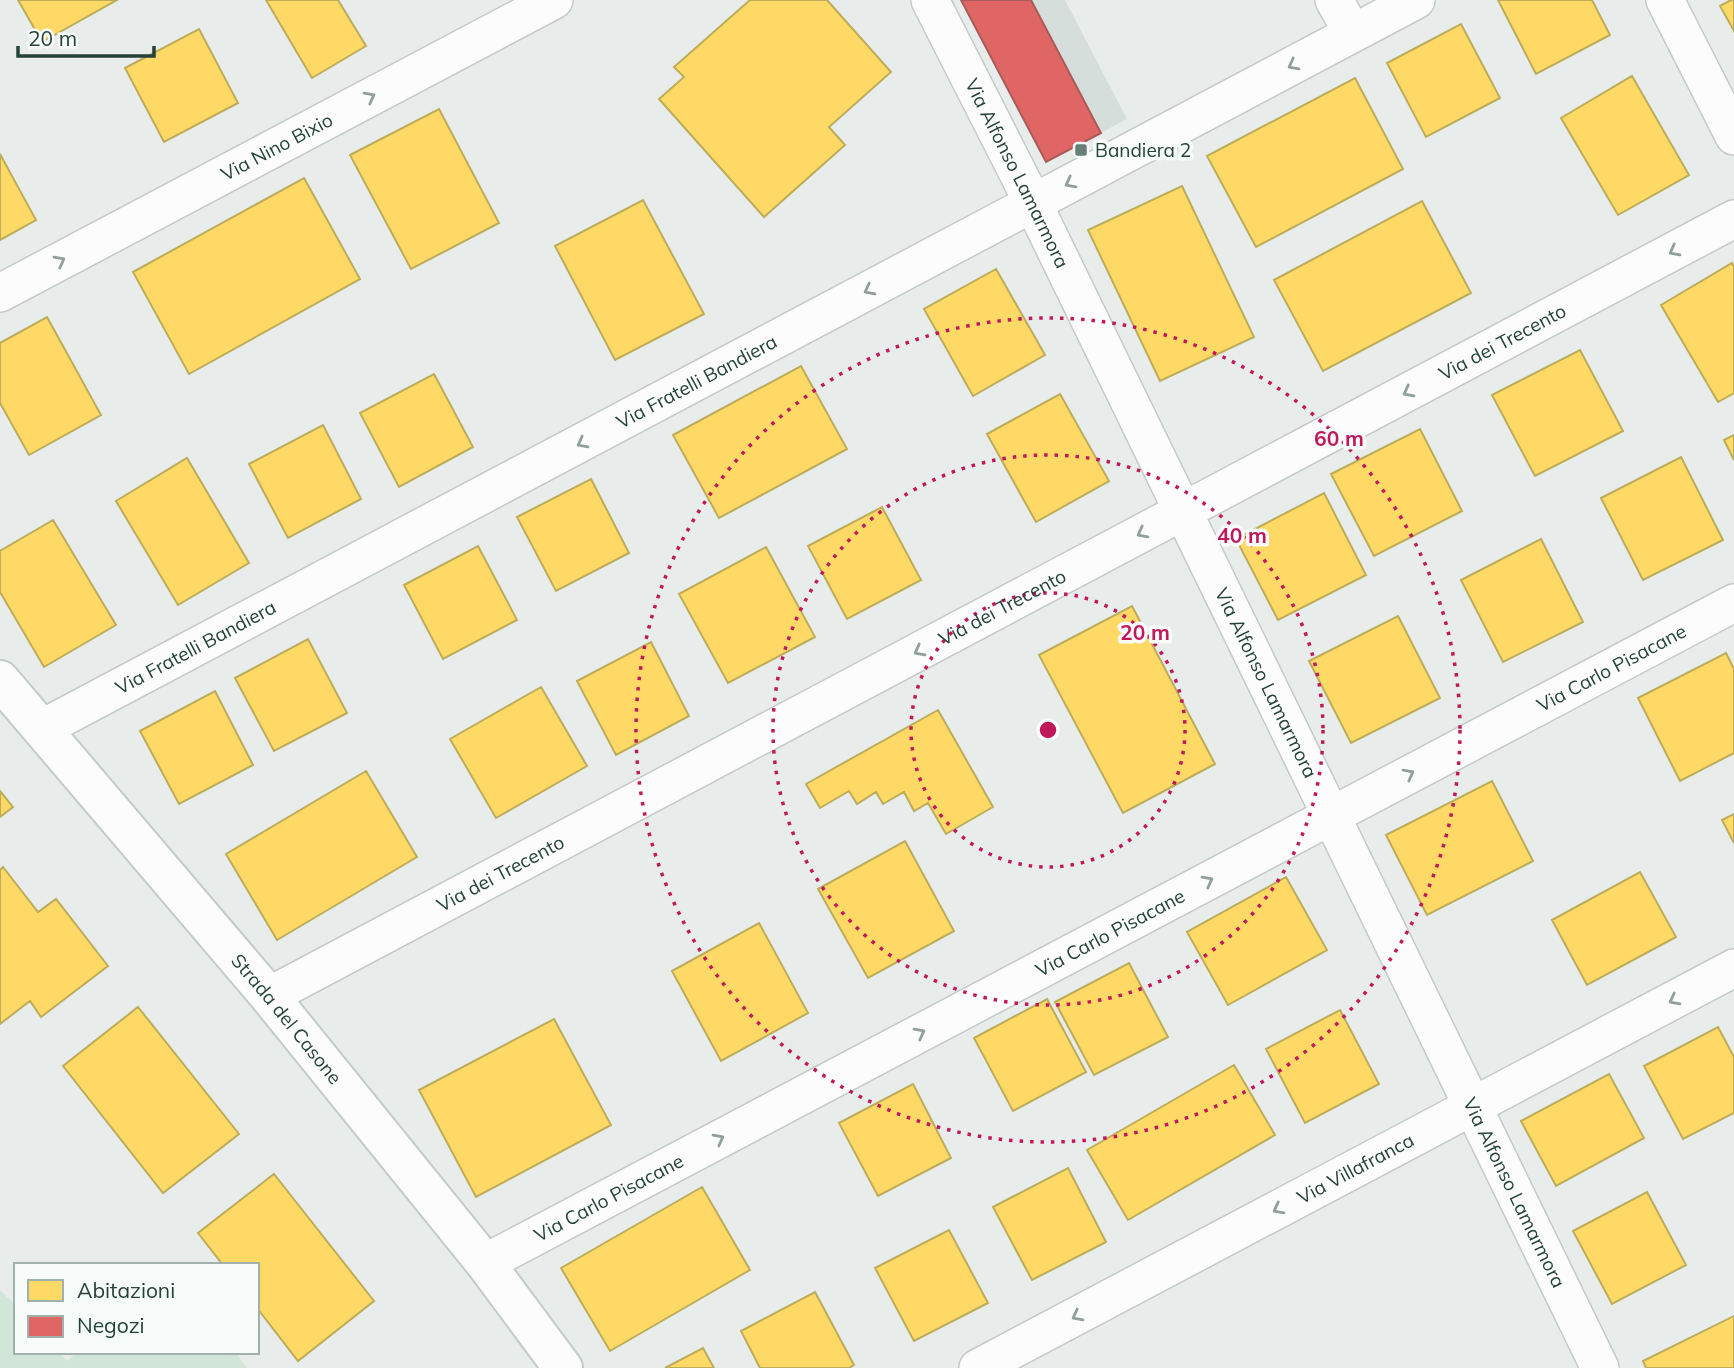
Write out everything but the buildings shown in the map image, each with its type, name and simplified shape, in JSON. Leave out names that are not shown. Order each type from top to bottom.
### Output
[{"type":"street","name":"Via Nino Bixio","points":[[0,293],[554,0]]},
{"type":"street","name":"Via Alfonso Lamarmora","points":[[930,0],[1332,815],[1600,1368]]},
{"type":"street","points":[[1334,0],[1353,33]]},
{"type":"street","name":"Via Fratelli Bandiera","points":[[41,729],[1416,0]]},
{"type":"street","points":[[1665,0],[1734,136]]},
{"type":"street","name":"Via dei Trecento","points":[[269,996],[1734,219]]},
{"type":"street","name":"Via Carlo Pisacane","points":[[485,1262],[1734,603]]},
{"type":"street","name":"Strada del Casone","points":[[0,680],[269,996],[485,1262],[563,1368]]},
{"type":"street","name":"Via Villafranca","points":[[978,1368],[1734,968]]},
{"type":"shaded area","points":[[961,0],[1065,0],[1127,119],[1046,162]]},
{"type":"green space","points":[[0,1290],[14,1304],[14,1354],[61,1354],[67,1361],[75,1354],[236,1354],[247,1368],[0,1368]]},
{"type":"place","name":"Bandiera 2","points":[[1081,150]]}]
